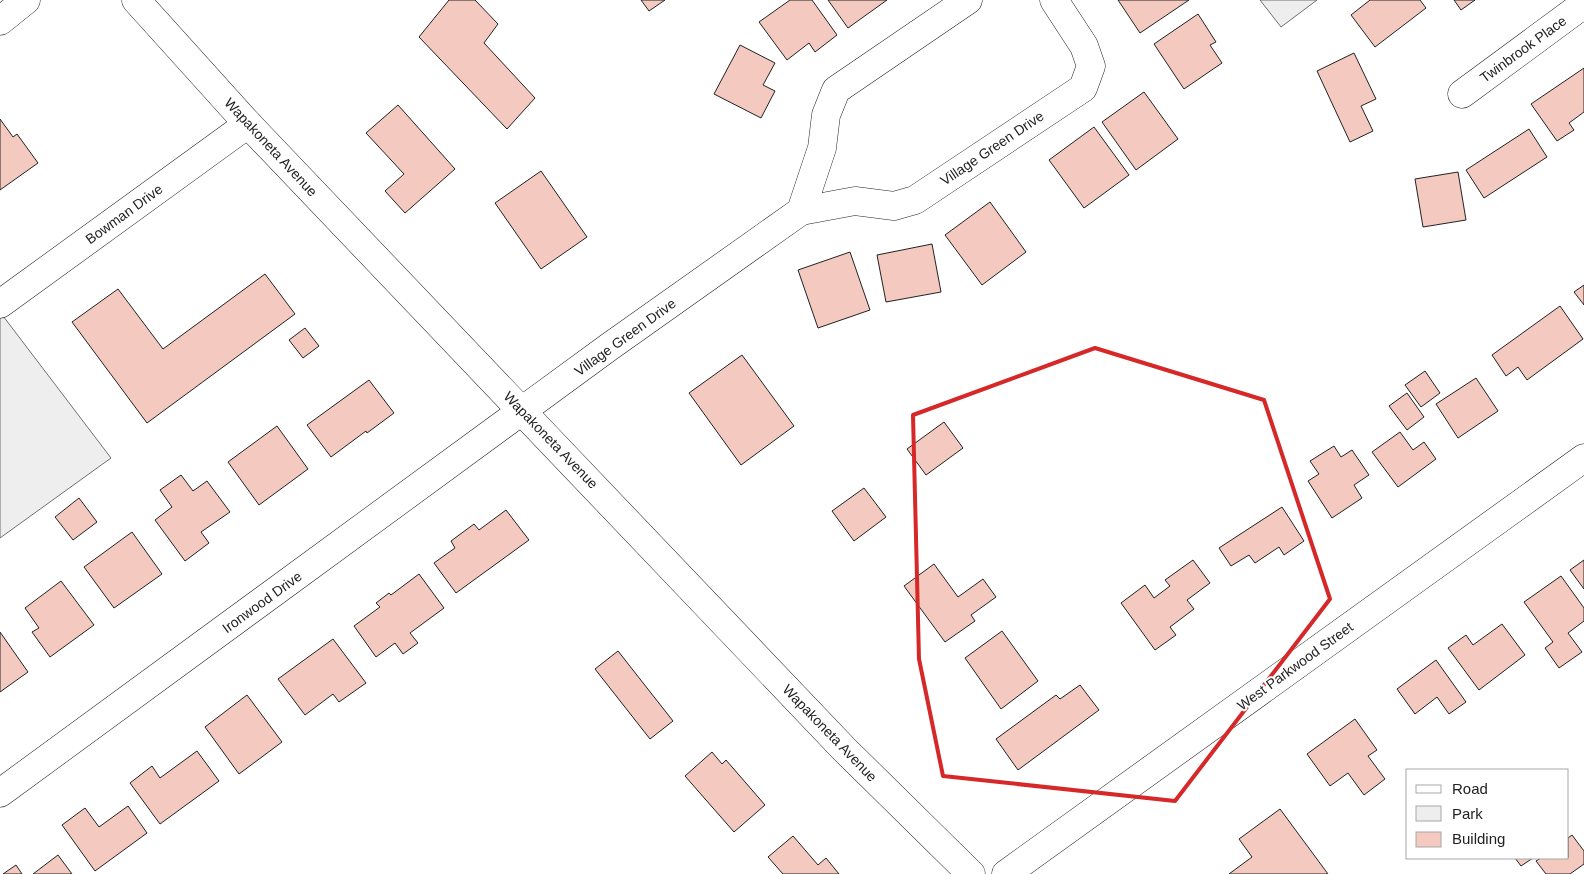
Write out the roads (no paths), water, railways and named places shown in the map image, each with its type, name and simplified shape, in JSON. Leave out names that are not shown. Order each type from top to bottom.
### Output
[{"type":"street","points":[[0,21],[26,0]]},
{"type":"street","name":"Wapakoneta Avenue","points":[[136,0],[248,124],[844,749],[971,874]]},
{"type":"street","points":[[801,211],[822,148],[826,115],[836,90],[968,0]]},
{"type":"street","name":"Village Green Drive","points":[[523,411],[617,341],[801,211],[855,201],[894,206],[914,200],[1083,88],[1091,66],[1084,46],[1054,0]]},
{"type":"street","name":"Twinbrook Place","points":[[1462,94],[1584,4]]},
{"type":"street","name":"Bowman Drive","points":[[0,304],[248,124]]},
{"type":"street","name":"Ironwood Drive","points":[[0,793],[523,411]]},
{"type":"street","name":"West Parkwood Street","points":[[1006,874],[1584,458]]}]
